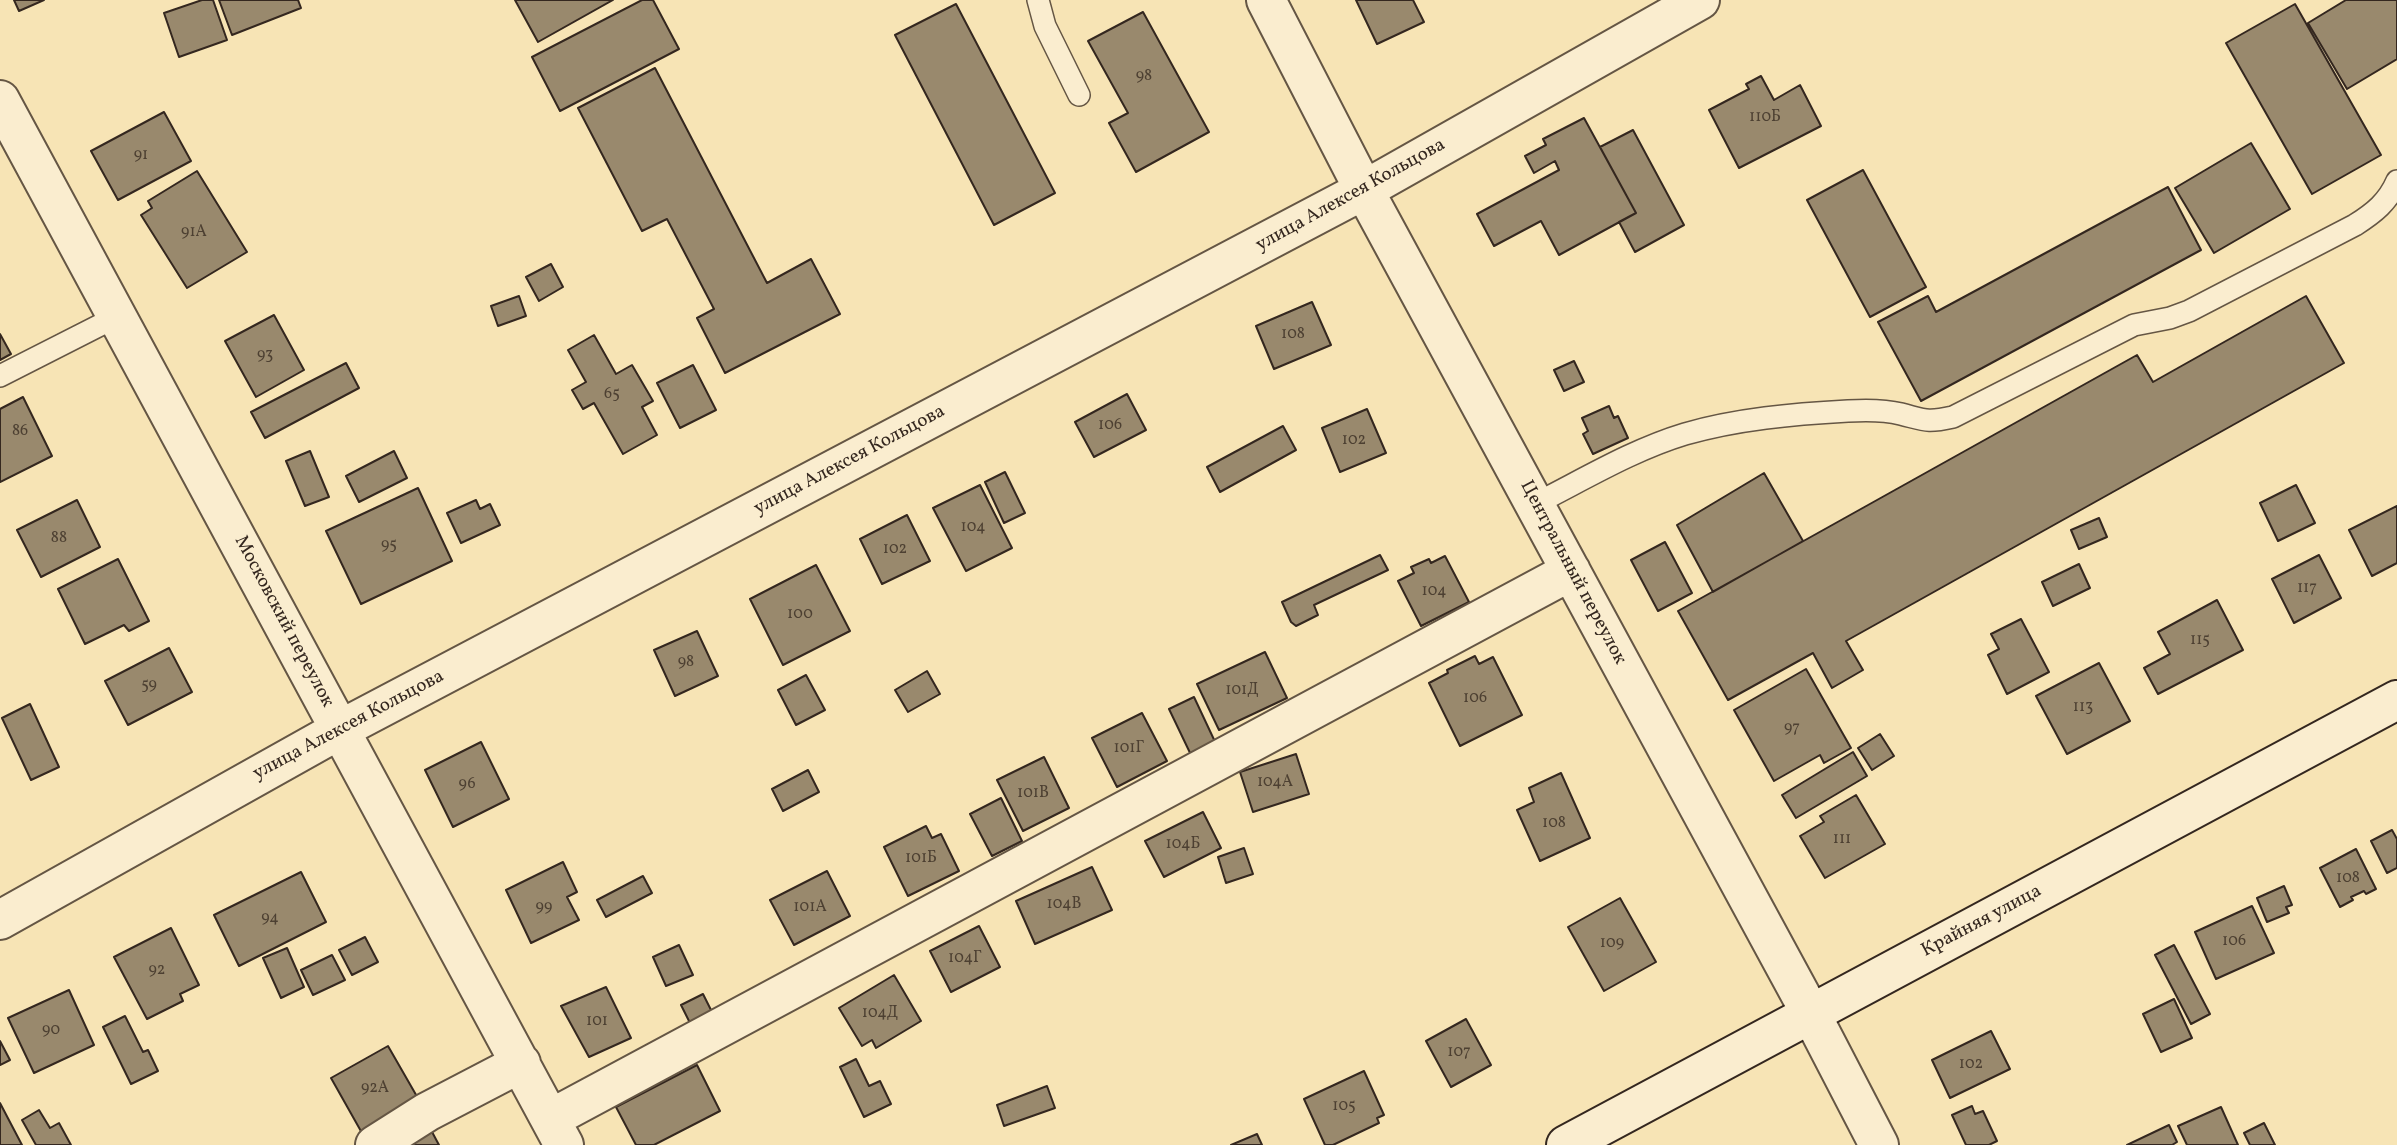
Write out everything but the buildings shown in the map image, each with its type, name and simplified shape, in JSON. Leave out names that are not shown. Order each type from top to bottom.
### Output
[{"type":"street","name":"Центральный переулок","points":[[1266,0],[1364,190],[1811,1014],[1879,1145]]},
{"type":"street","name":"улица Алексея Кольцова","points":[[0,920],[341,729],[1364,190],[1700,0]]},
{"type":"street","name":"Московский переулок","points":[[0,100],[557,1132]]},
{"type":"street","points":[[557,1132],[1571,571]]},
{"type":"street","name":"Крайняя улица","points":[[1566,1145],[2397,700]]},
{"type":"street","points":[[374,1145],[428,1112],[521,1063]]},
{"type":"lane","points":[[1038,0],[1045,26],[1079,95]]},
{"type":"lane","points":[[1535,504],[1649,447],[1712,427],[1757,419],[1849,411],[1900,414],[1917,420],[1935,421],[1952,417],[2134,325],[2189,311],[2355,225],[2375,212],[2390,196],[2397,181]]},
{"type":"lane","points":[[0,376],[118,316]]}]
